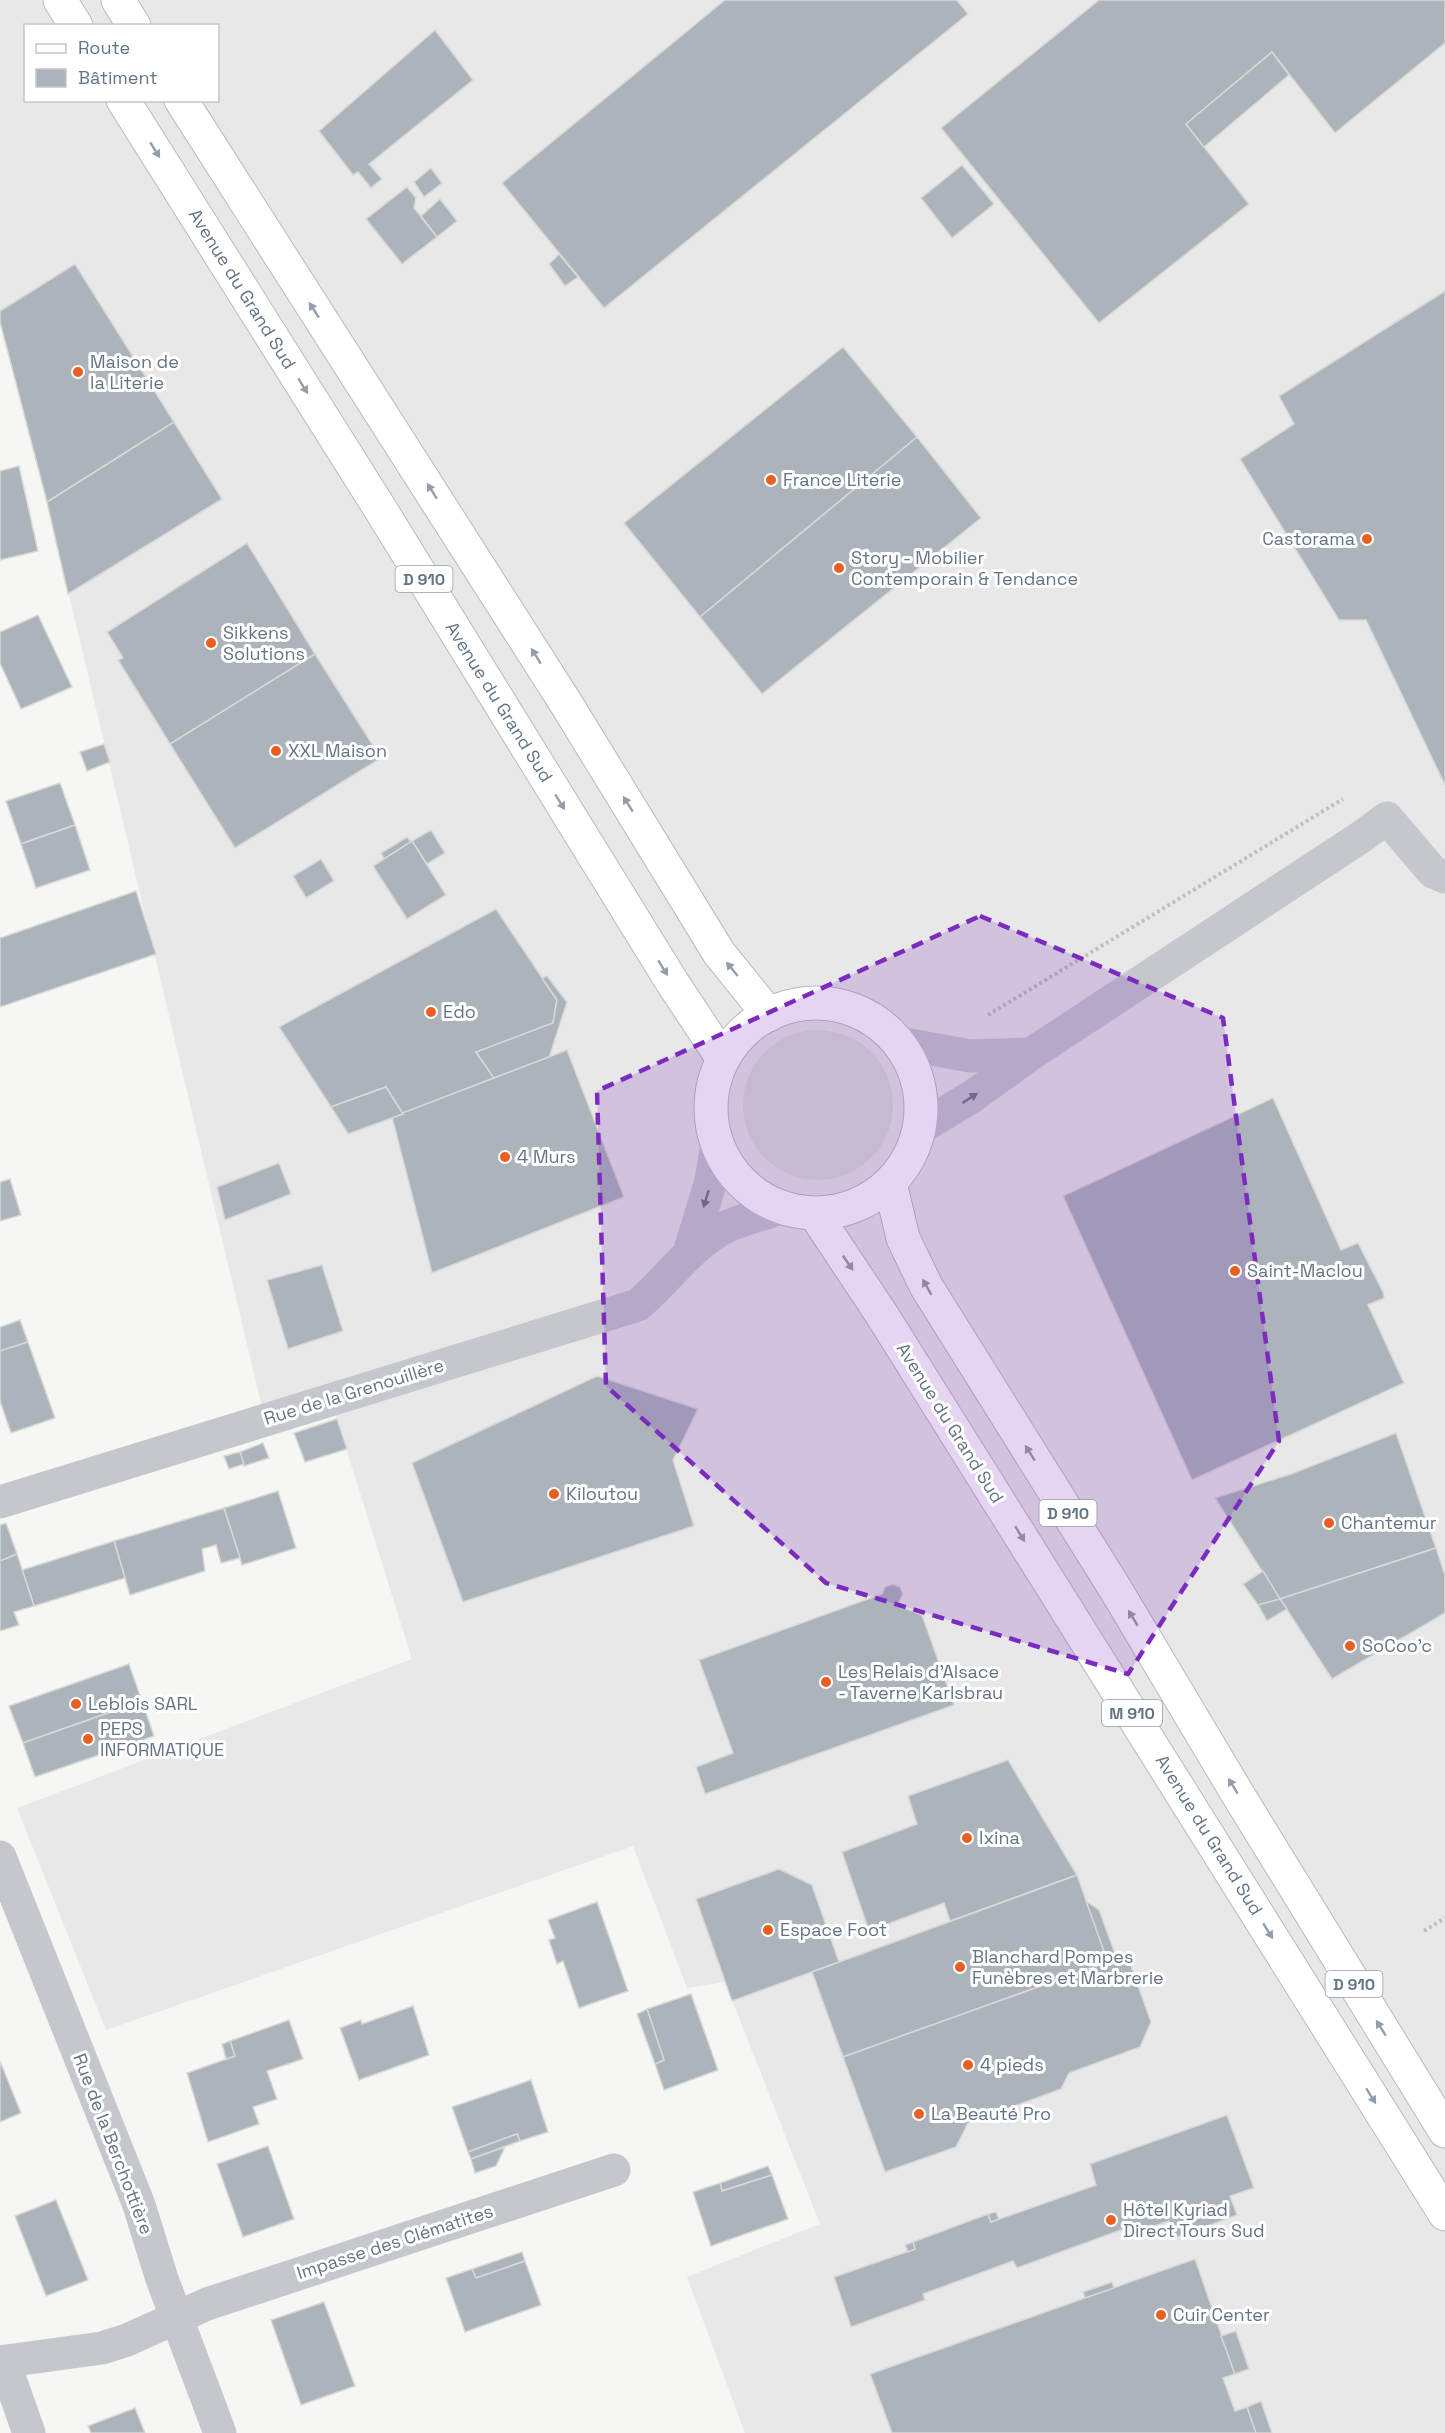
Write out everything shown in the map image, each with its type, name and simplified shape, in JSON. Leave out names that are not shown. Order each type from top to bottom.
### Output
[{"type":"main road","points":[[60,0],[75,24]]},
{"type":"main road","points":[[118,0],[133,24]]},
{"type":"main road","name":"Avenue du Grand Sud","points":[[124,102],[379,507],[666,972],[723,1059]]},
{"type":"main road","name":"D 910","points":[[182,102],[491,585],[719,953],[769,1014]]},
{"type":"main road","points":[[796,1005],[834,1006],[853,1010],[879,1023],[899,1043],[914,1068],[921,1096],[920,1128],[909,1158],[890,1183],[868,1200],[842,1210],[815,1214],[781,1208],[751,1192],[730,1170],[717,1144],[710,1116],[713,1087],[723,1059],[735,1041],[769,1014],[796,1005]]},
{"type":"main road","name":"D 910","points":[[890,1183],[903,1238],[926,1286],[1116,1590],[1252,1819],[1445,2131]]},
{"type":"main road","name":"Avenue du Grand Sud","points":[[815,1214],[882,1315],[1445,2214]]},
{"type":"street","points":[[920,1128],[973,1096],[1031,1054],[1387,818],[1433,872],[1445,877]]},
{"type":"street","points":[[899,1043],[970,1056],[1031,1054]]},
{"type":"street","name":"Rue de la Grenouillère","points":[[689,1253],[711,1181],[717,1144]]},
{"type":"street","name":"Rue de la Grenouillère","points":[[0,1502],[638,1305],[663,1284],[689,1253],[721,1229],[781,1208]]},
{"type":"street","name":"Rue de la Berchottière","points":[[0,1857],[139,2205],[220,2433]]},
{"type":"street","name":"Impasse des Clématites","points":[[2,2362],[102,2348],[127,2340],[207,2304],[614,2170]]},
{"type":"street","points":[[2,2362],[29,2433]]},
{"type":"path","points":[[980,1020],[1348,796]]},
{"type":"path","points":[[1424,1931],[1445,1918]]},
{"type":"highlighted area","points":[[980,916],[1223,1018],[1279,1441],[1128,1674],[826,1583],[606,1386],[597,1091]]},
{"type":"shaded area","points":[[0,0],[1445,0],[1445,2433],[745,2433],[687,2277],[820,2224],[725,1982],[687,1988],[633,1846],[106,2030],[17,1808],[412,1659],[331,1400],[265,1420],[47,502],[0,322]]},
{"type":"shaded area","points":[[818,1030],[847,1036],[871,1052],[887,1076],[893,1105],[887,1134],[871,1158],[847,1174],[818,1180],[789,1174],[765,1158],[749,1134],[743,1105],[749,1076],[765,1052],[789,1036]]},
{"type":"building","points":[[725,0],[957,0],[968,14],[604,308],[502,183]]},
{"type":"building","points":[[1099,0],[1445,0],[1445,43],[1335,133],[1272,52],[1186,124],[1249,204],[1099,323],[941,128]]},
{"type":"building","points":[[435,30],[473,80],[369,164],[382,179],[371,188],[358,172],[353,175],[319,131]]},
{"type":"building","points":[[1272,52],[1289,75],[1204,147],[1186,124]]},
{"type":"building","points":[[962,165],[994,204],[952,238],[921,198]]},
{"type":"building","points":[[431,168],[442,183],[424,197],[414,182]]},
{"type":"building","points":[[407,187],[416,198],[414,208],[437,237],[402,264],[366,219]]},
{"type":"building","points":[[440,199],[457,221],[437,237],[421,216]]},
{"type":"building","points":[[559,254],[578,277],[565,286],[549,264]]},
{"type":"building","name":"Maison de la Literie","points":[[75,264],[174,422],[47,502],[0,322],[0,311]]},
{"type":"building","name":"Castorama","points":[[1445,291],[1445,785],[1366,620],[1339,620],[1240,459],[1294,424],[1279,396]]},
{"type":"building","name":"France Literie","points":[[843,347],[917,437],[700,617],[624,523]]},
{"type":"building","points":[[174,422],[222,499],[68,594],[47,502]]},
{"type":"building","name":"Story - Mobilier Contemporain & Tendance","points":[[917,437],[981,518],[762,694],[700,617]]},
{"type":"building","points":[[19,466],[38,551],[0,560],[0,471]]},
{"type":"building","name":"Sikkens Solutions","points":[[247,543],[315,654],[170,744],[118,660],[123,658],[107,632]]},
{"type":"building","points":[[38,615],[72,687],[21,709],[0,663],[0,632]]},
{"type":"building","name":"XXL Maison","points":[[315,654],[381,758],[235,848],[170,744]]},
{"type":"building","points":[[104,744],[110,762],[87,771],[80,752]]},
{"type":"building","points":[[60,783],[75,825],[21,844],[6,801]]},
{"type":"building","points":[[75,825],[90,870],[36,888],[21,844]]},
{"type":"building","points":[[431,830],[445,853],[427,864],[412,841]]},
{"type":"building","points":[[407,837],[411,842],[384,859],[381,853]]},
{"type":"building","points":[[412,841],[446,895],[407,919],[373,866]]},
{"type":"building","points":[[321,859],[334,881],[306,898],[293,876]]},
{"type":"building","points":[[136,891],[156,954],[0,1007],[0,938]]},
{"type":"building","name":"Edo","points":[[496,909],[557,1000],[553,1023],[476,1052],[494,1078],[403,1114],[386,1087],[331,1107],[279,1027]]},
{"type":"building","points":[[547,976],[567,1002],[549,1058],[494,1078],[476,1052],[553,1023],[557,1000],[542,978]]},
{"type":"building","name":"4 Murs","points":[[567,1050],[624,1197],[432,1273],[392,1117]]},
{"type":"building","points":[[386,1087],[403,1114],[348,1134],[331,1107]]},
{"type":"building","name":"Saint-Maclou","points":[[1273,1098],[1341,1250],[1358,1243],[1383,1292],[1384,1298],[1368,1305],[1404,1383],[1192,1480],[1063,1196]]},
{"type":"building","points":[[279,1163],[291,1194],[225,1220],[217,1187]]},
{"type":"building","points":[[10,1179],[21,1215],[0,1221],[0,1182]]},
{"type":"building","points":[[322,1265],[343,1331],[288,1349],[267,1280]]},
{"type":"building","points":[[20,1320],[28,1342],[0,1351],[0,1327]]},
{"type":"building","points":[[28,1342],[55,1418],[11,1433],[0,1401],[0,1351]]},
{"type":"building","name":"Kiloutou","points":[[597,1376],[698,1409],[673,1460],[694,1526],[463,1602],[412,1463]]},
{"type":"building","points":[[337,1419],[347,1449],[305,1462],[294,1433]]},
{"type":"building","name":"Chantemur","points":[[1396,1433],[1436,1548],[1280,1599],[1215,1498],[1291,1474]]},
{"type":"building","points":[[263,1443],[269,1458],[244,1466],[240,1452]]},
{"type":"building","points":[[240,1452],[244,1464],[229,1469],[224,1456]]},
{"type":"building","points":[[278,1491],[296,1548],[242,1565],[224,1508]]},
{"type":"building","points":[[224,1508],[240,1558],[221,1563],[216,1545],[202,1549],[205,1571],[130,1595],[114,1541]]},
{"type":"building","points":[[6,1523],[17,1554],[0,1561],[0,1525]]},
{"type":"building","points":[[114,1541],[125,1578],[34,1606],[22,1570]]},
{"type":"building","name":"SoCoo'c","points":[[1436,1548],[1445,1575],[1445,1613],[1332,1679],[1280,1599]]},
{"type":"building","points":[[17,1554],[34,1606],[14,1612],[19,1625],[0,1631],[0,1561]]},
{"type":"building","points":[[1263,1571],[1280,1599],[1258,1605],[1243,1584]]},
{"type":"building","name":"Les Relais d’Alsace - Taverne Karlsbrau","points":[[893,1584],[900,1587],[903,1594],[899,1602],[900,1606],[922,1615],[954,1705],[705,1794],[696,1767],[733,1753],[699,1660],[882,1594],[885,1587]]},
{"type":"building","points":[[1280,1599],[1287,1609],[1267,1621],[1258,1605]]},
{"type":"building","name":"Leblois SARL","points":[[129,1664],[142,1701],[23,1743],[9,1706]]},
{"type":"building","name":"PEPS INFORMATIQUE","points":[[142,1701],[154,1736],[35,1777],[23,1743]]},
{"type":"building","name":"Ixina","points":[[1008,1760],[1077,1875],[950,1921],[944,1903],[869,1931],[842,1852],[917,1824],[908,1796]]},
{"type":"building","name":"Espace Foot","points":[[779,1869],[812,1885],[839,1962],[732,2001],[696,1899]]},
{"type":"building","name":"Blanchard Pompes Funèbres et Marbrerie","points":[[1077,1875],[1108,1962],[843,2057],[812,1972]]},
{"type":"building","points":[[1086,1901],[1099,1910],[1117,1959],[1108,1962]]},
{"type":"building","points":[[597,1902],[628,1991],[579,2008],[563,1961],[557,1964],[549,1940],[555,1938],[548,1920]]},
{"type":"building","name":"4 pieds","points":[[1127,1955],[1151,2022],[1140,2047],[1069,2073],[1061,2089],[968,2123],[956,2147],[885,2172],[843,2057]]},
{"type":"building","points":[[691,1994],[718,2070],[664,2090],[655,2064],[664,2060],[647,2009]]},
{"type":"building","points":[[413,2006],[429,2055],[359,2080],[340,2028],[361,2020],[362,2024]]},
{"type":"building","points":[[647,2009],[664,2060],[655,2064],[637,2014]]},
{"type":"building","points":[[289,2020],[303,2059],[267,2071],[277,2099],[253,2107],[259,2124],[208,2142],[187,2073],[235,2056],[230,2041]]},
{"type":"building","points":[[230,2041],[235,2056],[226,2059],[222,2044]]},
{"type":"building","points":[[0,2061],[21,2113],[0,2122]]},
{"type":"building","points":[[531,2080],[548,2132],[520,2141],[517,2134],[468,2152],[452,2107]]},
{"type":"building","name":"Hôtel Kyriad Direct Tours Sud","points":[[1227,2115],[1254,2188],[1230,2196],[1237,2215],[1175,2238],[1169,2221],[1143,2230],[1140,2223],[1017,2268],[1013,2261],[923,2294],[925,2300],[851,2327],[834,2277],[915,2249],[913,2242],[988,2214],[991,2222],[1096,2185],[1090,2164]]},
{"type":"building","points":[[517,2134],[520,2141],[471,2159],[468,2152]]},
{"type":"building","points":[[268,2146],[294,2219],[243,2237],[217,2164]]},
{"type":"building","points":[[505,2147],[496,2166],[475,2173],[471,2159]]},
{"type":"building","points":[[768,2166],[772,2175],[722,2191],[720,2183]]},
{"type":"building","points":[[772,2175],[788,2219],[711,2246],[693,2192],[720,2183],[722,2191]]},
{"type":"building","points":[[56,2200],[88,2280],[46,2296],[15,2216]]},
{"type":"building","points":[[996,2212],[999,2219],[991,2222],[988,2214]]},
{"type":"building","points":[[913,2242],[915,2249],[908,2252],[905,2245]]},
{"type":"building","points":[[522,2252],[525,2261],[476,2278],[472,2269]]},
{"type":"building","points":[[1195,2259],[1235,2374],[1223,2378],[1235,2411],[1247,2407],[1256,2433],[892,2433],[870,2374]]},
{"type":"building","points":[[525,2261],[541,2305],[465,2332],[446,2278],[472,2269],[476,2278]]},
{"type":"building","points":[[1112,2282],[1114,2288],[1085,2298],[1083,2292]]},
{"type":"building","points":[[324,2302],[355,2386],[301,2405],[271,2320]]},
{"type":"building","points":[[1236,2331],[1249,2369],[1235,2374],[1221,2336]]},
{"type":"building","points":[[1261,2401],[1272,2433],[1256,2433],[1247,2407]]},
{"type":"building","points":[[135,2408],[145,2433],[91,2433],[88,2426]]},
{"type":"place","name":"Maison de la Literie","points":[[78,372]]},
{"type":"place","name":"France Literie","points":[[771,480]]},
{"type":"place","name":"Castorama","points":[[1367,539]]},
{"type":"place","name":"Story - Mobilier Contemporain & Tendance","points":[[839,568]]},
{"type":"place","name":"Sikkens Solutions","points":[[211,643]]},
{"type":"place","name":"XXL Maison","points":[[276,751]]},
{"type":"place","name":"Edo","points":[[431,1012]]},
{"type":"place","name":"4 Murs","points":[[505,1157]]},
{"type":"place","name":"Saint-Maclou","points":[[1235,1271]]},
{"type":"place","name":"Kiloutou","points":[[554,1494]]},
{"type":"place","name":"Chantemur","points":[[1329,1523]]},
{"type":"place","name":"SoCoo'c","points":[[1350,1646]]},
{"type":"place","name":"Les Relais d’Alsace - Taverne Karlsbrau","points":[[826,1682]]},
{"type":"place","name":"Leblois SARL","points":[[76,1704]]},
{"type":"place","name":"PEPS INFORMATIQUE","points":[[88,1739]]},
{"type":"place","name":"Ixina","points":[[967,1838]]},
{"type":"place","name":"Espace Foot","points":[[768,1930]]},
{"type":"place","name":"Blanchard Pompes Funèbres et Marbrerie","points":[[960,1967]]},
{"type":"place","name":"4 pieds","points":[[968,2065]]},
{"type":"place","name":"La Beauté Pro","points":[[919,2114]]},
{"type":"place","name":"Hôtel Kyriad Direct Tours Sud","points":[[1111,2220]]},
{"type":"place","name":"Cuir Center","points":[[1161,2315]]}]
